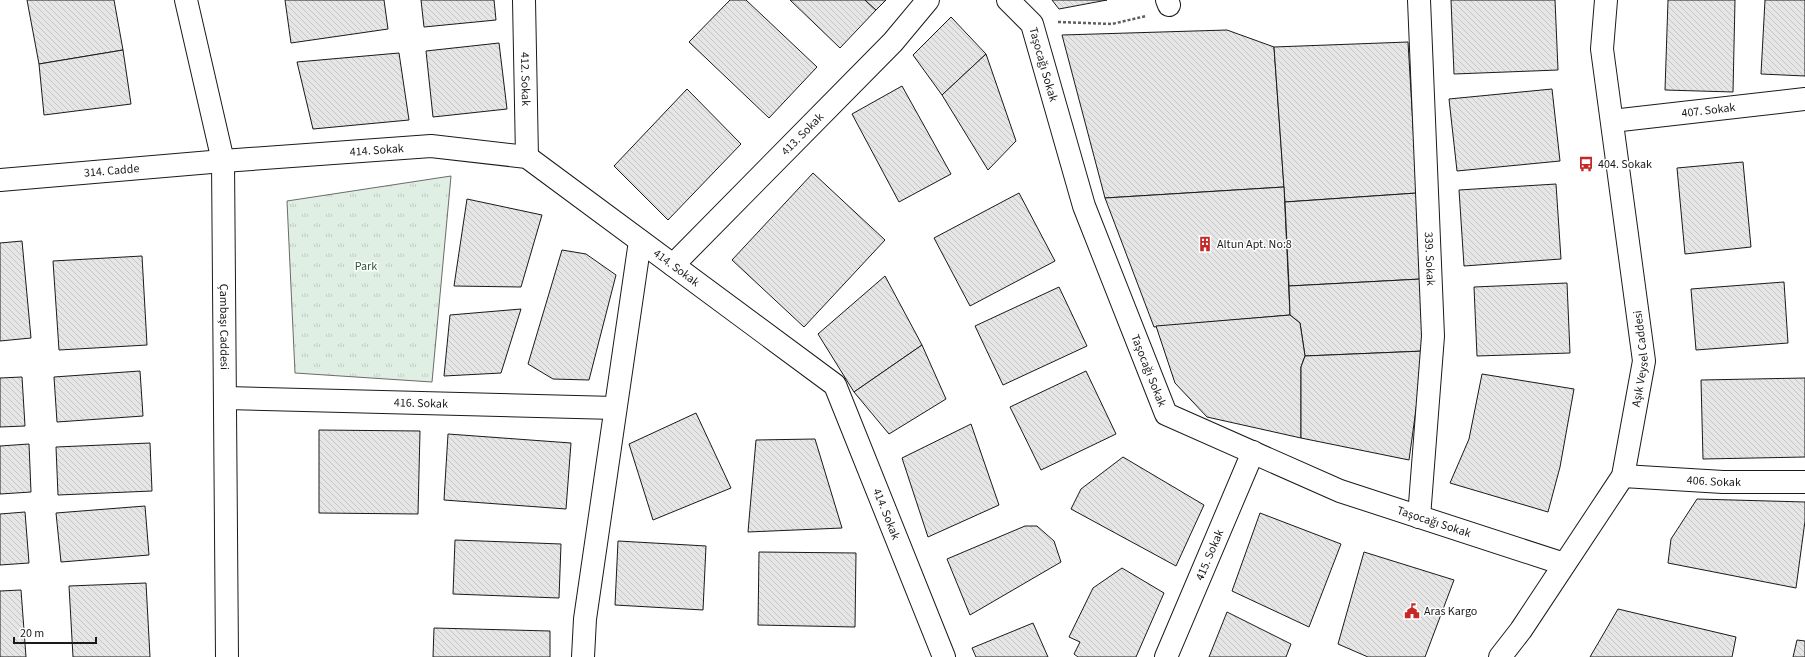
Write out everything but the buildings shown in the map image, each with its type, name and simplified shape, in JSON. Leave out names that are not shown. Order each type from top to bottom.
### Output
[{"type":"street","name":"Çambaşı Caddesi","points":[[186,0],[223,161],[227,657]]},
{"type":"street","name":"412. Sokak","points":[[524,0],[527,157]]},
{"type":"street","name":"413. Sokak","points":[[673,265],[893,42],[928,0]]},
{"type":"street","name":"Taşocağı Sokak","points":[[1008,0],[1032,24],[1084,206],[1166,414],[1340,490],[1564,564]]},
{"type":"street","name":"339. Sokak","points":[[1419,0],[1433,336],[1419,517]]},
{"type":"street","name":"Aşık Veysel Caddesi","points":[[1500,657],[1521,630],[1623,476],[1644,361],[1602,49],[1606,0]]},
{"type":"street","name":"407. Sokak","points":[[1612,121],[1805,100]]},
{"type":"street","name":"414. Sokak","points":[[223,161],[432,146],[527,157],[835,385],[944,657]]},
{"type":"street","name":"314. Cadde","points":[[0,180],[223,161]]},
{"type":"street","points":[[583,657],[585,619],[640,241]]},
{"type":"street","name":"416. Sokak","points":[[226,398],[616,408]]},
{"type":"street","name":"415. Sokak","points":[[1166,657],[1252,452]]},
{"type":"street","name":"406. Sokak","points":[[1623,476],[1723,482],[1805,482]]},
{"type":"path","points":[[1032,24],[1056,22],[1112,24],[1144,17],[1168,2]]},
{"type":"green space","name":"Park","points":[[451,176],[432,382],[295,373],[287,201]]},
{"type":"place","name":"404. Sokak","points":[[1586,164]]},
{"type":"place","name":"Altun Apt. No:8","points":[[1205,244]]},
{"type":"place","name":"Aras Kargo","points":[[1412,611]]}]
